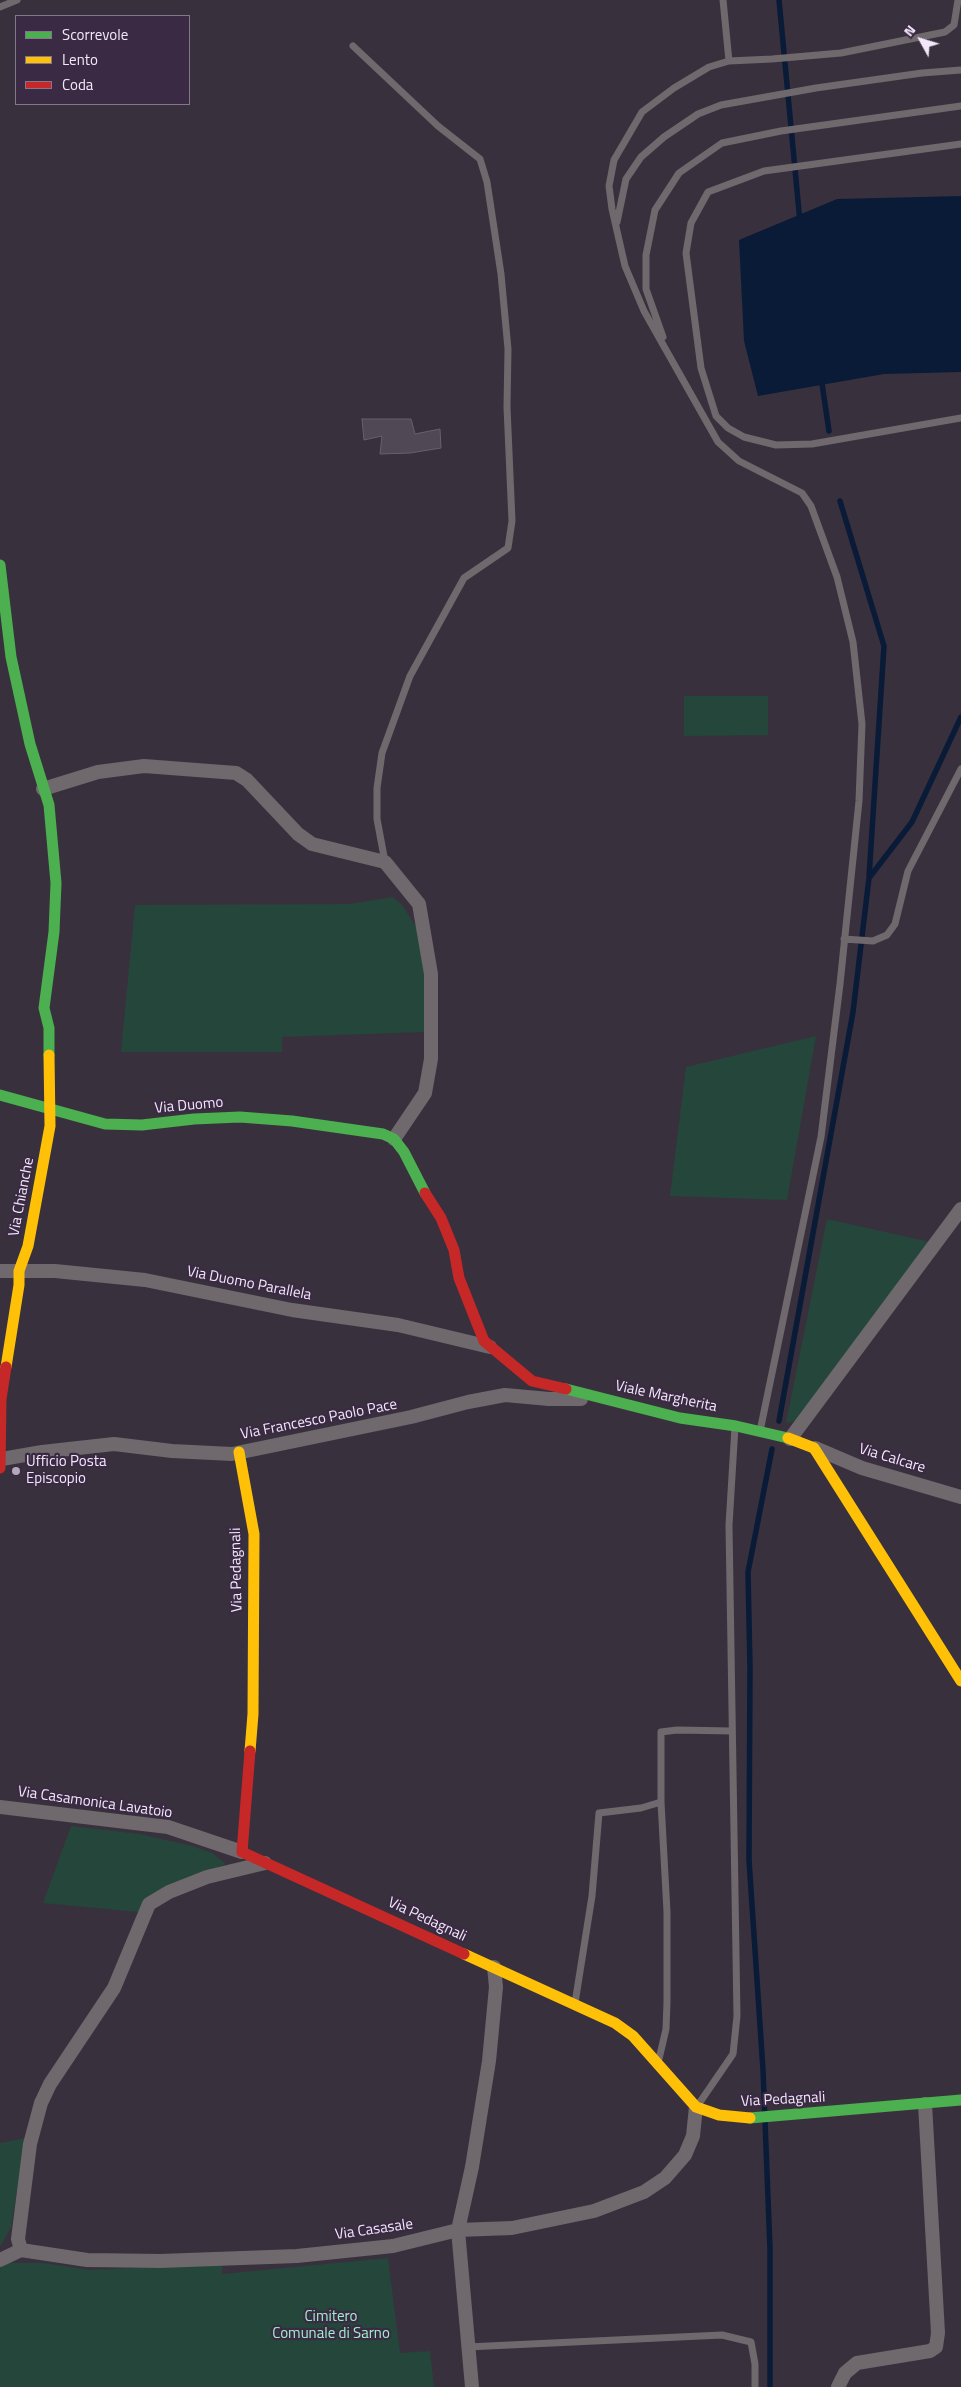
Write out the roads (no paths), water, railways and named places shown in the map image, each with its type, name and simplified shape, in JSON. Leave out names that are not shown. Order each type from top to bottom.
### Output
[{"type":"street","name":"Via Chianche","points":[[0,565],[11,657],[30,744],[49,805],[56,883],[54,932],[44,1008],[49,1028],[51,1110],[49,1134],[38,1202],[28,1246],[19,1271],[19,1285],[1,1399],[1,1465]]},
{"type":"street","points":[[43,789],[98,772],[144,766],[236,773],[248,780],[298,834],[312,844],[386,862],[419,904],[430,974],[430,1059],[425,1093],[389,1137]]},
{"type":"street","name":"Via Duomo","points":[[0,1095],[105,1124],[142,1125],[194,1119],[240,1117],[292,1121],[389,1137]]},
{"type":"street","name":"Viale Margherita","points":[[389,1137],[404,1152],[419,1184],[441,1218],[454,1250],[459,1278],[484,1341],[532,1381],[680,1418],[736,1426],[790,1439],[814,1448]]},
{"type":"street","points":[[790,1439],[961,1209]]},
{"type":"street","name":"Via Duomo Parallela","points":[[0,1271],[55,1271],[145,1280],[292,1310],[398,1325],[490,1347]]},
{"type":"street","name":"Via Francesco Paolo Pace","points":[[1,1465],[42,1452],[114,1444],[172,1451],[239,1452],[349,1428],[411,1418],[468,1402],[505,1396],[611,1401]]},
{"type":"street","points":[[814,1448],[961,1681]]},
{"type":"street","name":"Via Calcare","points":[[814,1448],[862,1468],[961,1496]]},
{"type":"street","name":"Via Pedagnali","points":[[239,1452],[254,1534],[252,1714],[242,1852],[615,2023],[633,2036],[696,2107],[719,2115],[758,2119],[961,2100]]},
{"type":"street","name":"Via Casamonica Lavatoio","points":[[0,1807],[168,1827],[242,1852]]},
{"type":"street","points":[[0,2260],[21,2250],[18,2238],[30,2144],[41,2103],[50,2084],[114,1988],[149,1904],[169,1892],[207,1877],[265,1863]]},
{"type":"street","points":[[472,2387],[458,2230],[472,2167],[490,2061],[496,1987],[494,1967]]},
{"type":"street","points":[[838,2387],[846,2374],[857,2363],[930,2351],[936,2347],[938,2333],[925,2104]]},
{"type":"street","name":"Via Casasale","points":[[21,2250],[87,2260],[160,2261],[297,2256],[393,2246],[458,2230],[512,2228],[594,2211],[644,2192],[665,2178],[685,2155],[693,2136],[696,2107]]},
{"type":"lane","points":[[0,7],[17,0]]},
{"type":"lane","points":[[723,0],[728,61]]},
{"type":"lane","points":[[760,1432],[821,1137],[840,984],[859,802],[862,724],[853,642],[837,577],[811,506],[802,494],[739,461],[718,442],[644,311],[625,266],[610,186],[614,160],[642,112],[709,67],[728,61],[841,53],[945,32],[954,25],[958,0]]},
{"type":"lane","points":[[353,46],[438,126],[480,159],[487,182],[501,274],[508,350],[512,521],[508,548],[464,578],[410,676],[382,753],[377,788],[377,819],[386,862]]},
{"type":"lane","points":[[616,226],[626,179],[641,157],[664,137],[698,114],[713,108],[796,92],[922,73],[961,70]]},
{"type":"lane","points":[[668,352],[646,289],[646,255],[655,210],[679,173],[722,143],[798,128],[961,106]]},
{"type":"lane","points":[[961,144],[785,167],[764,171],[708,192],[691,223],[686,253],[701,368],[716,416],[728,428],[744,436],[776,445],[812,444],[961,418]]},
{"type":"lane","points":[[706,423],[716,416]]},
{"type":"lane","points":[[844,940],[872,941],[887,935],[895,924],[908,871],[961,769]]},
{"type":"lane","points":[[696,2107],[733,2054],[736,2025],[729,1525],[736,1426]]},
{"type":"lane","points":[[657,2064],[666,2029],[667,2002],[667,1912],[661,1802],[660,1732],[677,1730],[732,1731]]},
{"type":"lane","points":[[575,2004],[592,1896],[599,1813],[641,1808],[661,1802]]},
{"type":"lane","points":[[467,2347],[722,2335],[751,2342],[755,2364],[755,2387]]},
{"type":"water","points":[[961,196],[961,372],[884,374],[758,396],[744,341],[739,240],[837,199]]},
{"type":"waterway","points":[[779,0],[800,222]]},
{"type":"waterway","points":[[821,377],[829,431]]},
{"type":"waterway","points":[[840,501],[884,646],[869,877]]},
{"type":"waterway","points":[[779,1421],[853,1012],[869,878],[912,822],[961,717]]},
{"type":"waterway","points":[[770,2387],[770,2249],[763,2070],[749,1860],[750,1668],[748,1572],[772,1449]]},
{"type":"place","name":"Ufficio Posta Episcopio","points":[[16,1471]]},
{"type":"park label","name":"Cimitero Comunale di Sarno","points":[[331,2326]]}]
